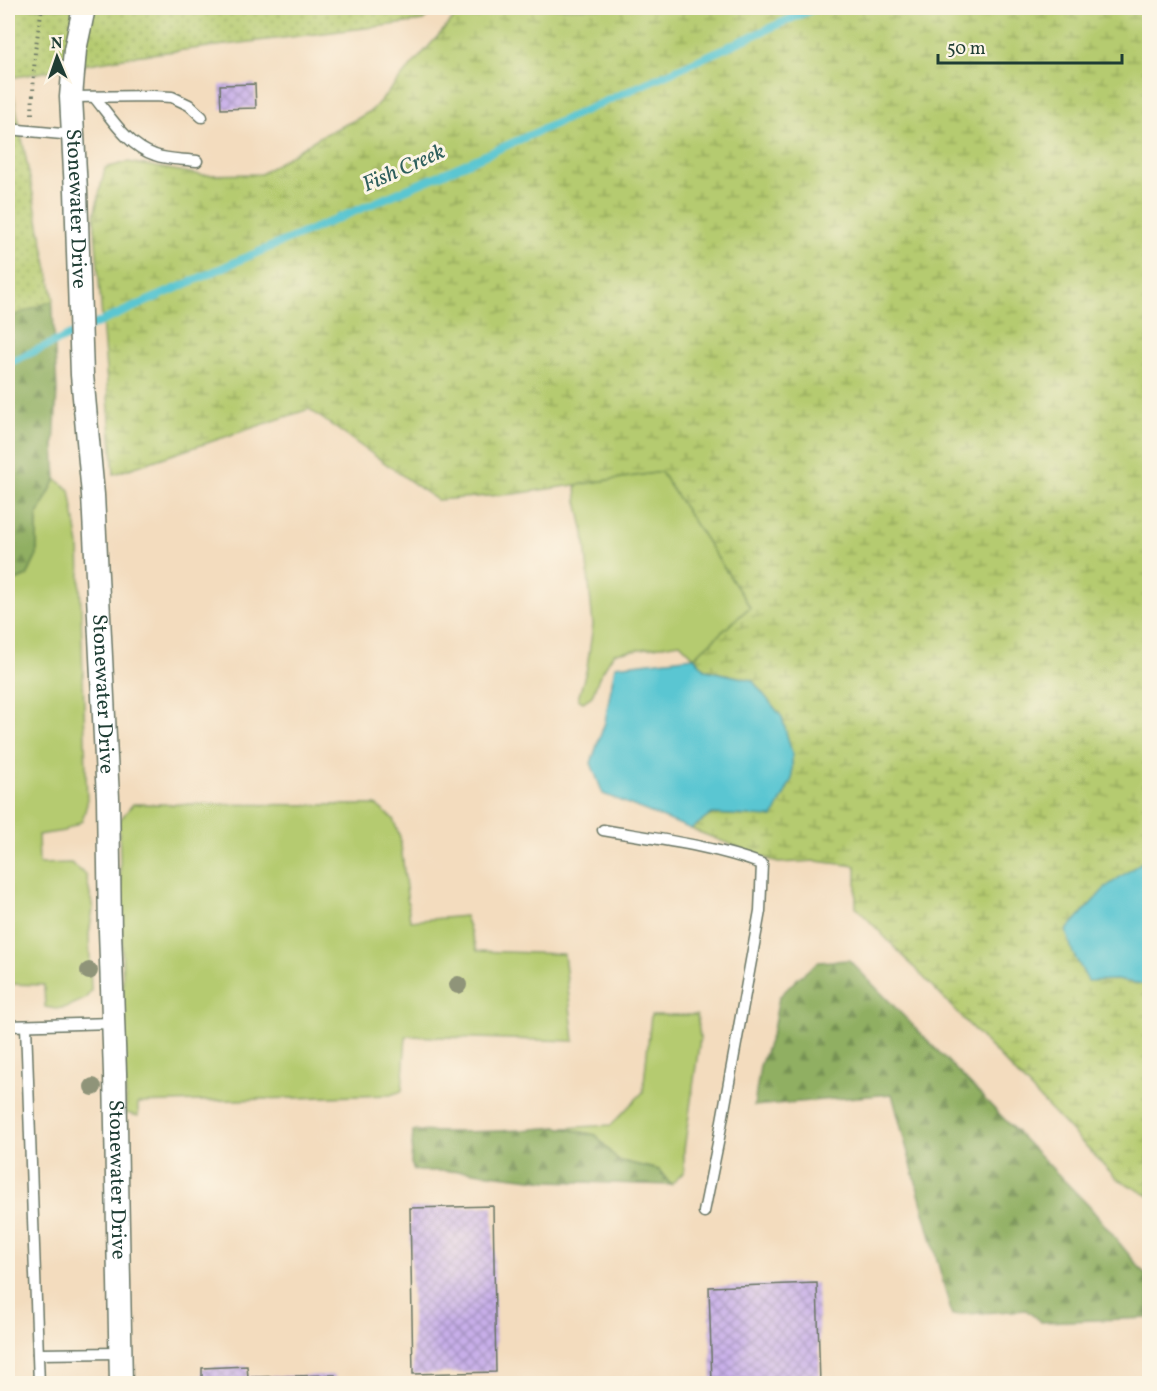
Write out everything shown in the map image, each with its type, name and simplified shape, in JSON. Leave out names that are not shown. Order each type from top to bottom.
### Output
[{"type":"street","name":"Stonewater Drive","points":[[84,8],[75,50],[71,97],[82,375],[93,495],[108,798],[121,1383]]},
{"type":"lane","points":[[71,97],[172,97],[189,105],[202,117]]},
{"type":"lane","points":[[95,98],[122,132],[139,148],[158,156],[197,161]]},
{"type":"lane","points":[[8,129],[73,135]]},
{"type":"lane","points":[[603,830],[695,846],[762,864],[760,911],[704,1212]]},
{"type":"lane","points":[[8,1026],[113,1023]]},
{"type":"lane","points":[[26,1026],[39,1383]]},
{"type":"lane","points":[[38,1354],[120,1353]]},
{"type":"path","points":[[31,131],[35,51],[42,8]]},
{"type":"green space","points":[[8,8],[436,8],[423,21],[134,56],[10,78],[54,300],[8,318]]},
{"type":"green space","points":[[463,8],[1149,8],[1149,1196],[1116,1178],[856,907],[856,866],[816,861],[778,863],[691,829],[712,814],[773,817],[752,680],[706,670],[694,657],[750,607],[661,472],[514,494],[437,500],[309,409],[114,474],[94,216],[105,168],[128,162],[202,175],[261,174],[321,136],[372,110]]},
{"type":"green space","points":[[52,292],[57,390],[54,446],[56,479],[37,516],[37,555],[27,576],[8,584],[8,308]]},
{"type":"green space","points":[[661,472],[750,607],[694,657],[680,643],[614,653],[599,677],[592,696],[583,702],[578,699],[587,668],[593,625],[584,533],[576,485]]},
{"type":"green space","points":[[56,479],[70,490],[79,546],[87,804],[82,821],[64,831],[38,835],[39,864],[71,863],[86,875],[93,909],[89,934],[91,991],[85,999],[56,1009],[45,1007],[44,985],[8,984],[8,584],[27,576],[37,555],[37,517]]},
{"type":"green space","points":[[133,804],[376,805],[393,819],[400,837],[410,921],[465,916],[477,951],[564,954],[574,1041],[406,1036],[402,1091],[390,1095],[138,1103],[138,1116],[126,1113],[119,821]]},
{"type":"green space","points":[[849,960],[1089,1206],[1149,1279],[1149,1318],[1041,1322],[1026,1310],[952,1315],[892,1094],[754,1106],[760,1066],[773,1030],[779,997],[818,962]]},
{"type":"green space","points":[[651,1015],[697,1015],[700,1038],[684,1150],[684,1172],[671,1185],[659,1170],[617,1160],[596,1135],[564,1128],[611,1125],[643,1092]]},
{"type":"green space","points":[[557,1127],[596,1135],[617,1160],[659,1170],[671,1185],[548,1181],[465,1171],[420,1171],[414,1170],[411,1163],[413,1131],[485,1132]]},
{"type":"water","points":[[694,657],[706,670],[752,680],[782,717],[792,753],[792,779],[773,817],[712,814],[691,829],[603,794],[591,763],[605,722],[615,666]]},
{"type":"water","points":[[1149,857],[1149,985],[1116,980],[1088,981],[1073,953],[1066,931],[1106,887]]},
{"type":"building","points":[[255,84],[256,108],[221,109],[220,85]]},
{"type":"building","points":[[493,1206],[496,1372],[413,1374],[410,1208]]},
{"type":"building","points":[[817,1283],[820,1384],[712,1384],[709,1287]]},
{"type":"building","points":[[247,1366],[248,1377],[335,1375],[335,1384],[202,1384],[202,1368]]},
{"type":"waterway","name":"Fish Creek","points":[[8,363],[240,260],[447,172],[815,8]]}]
